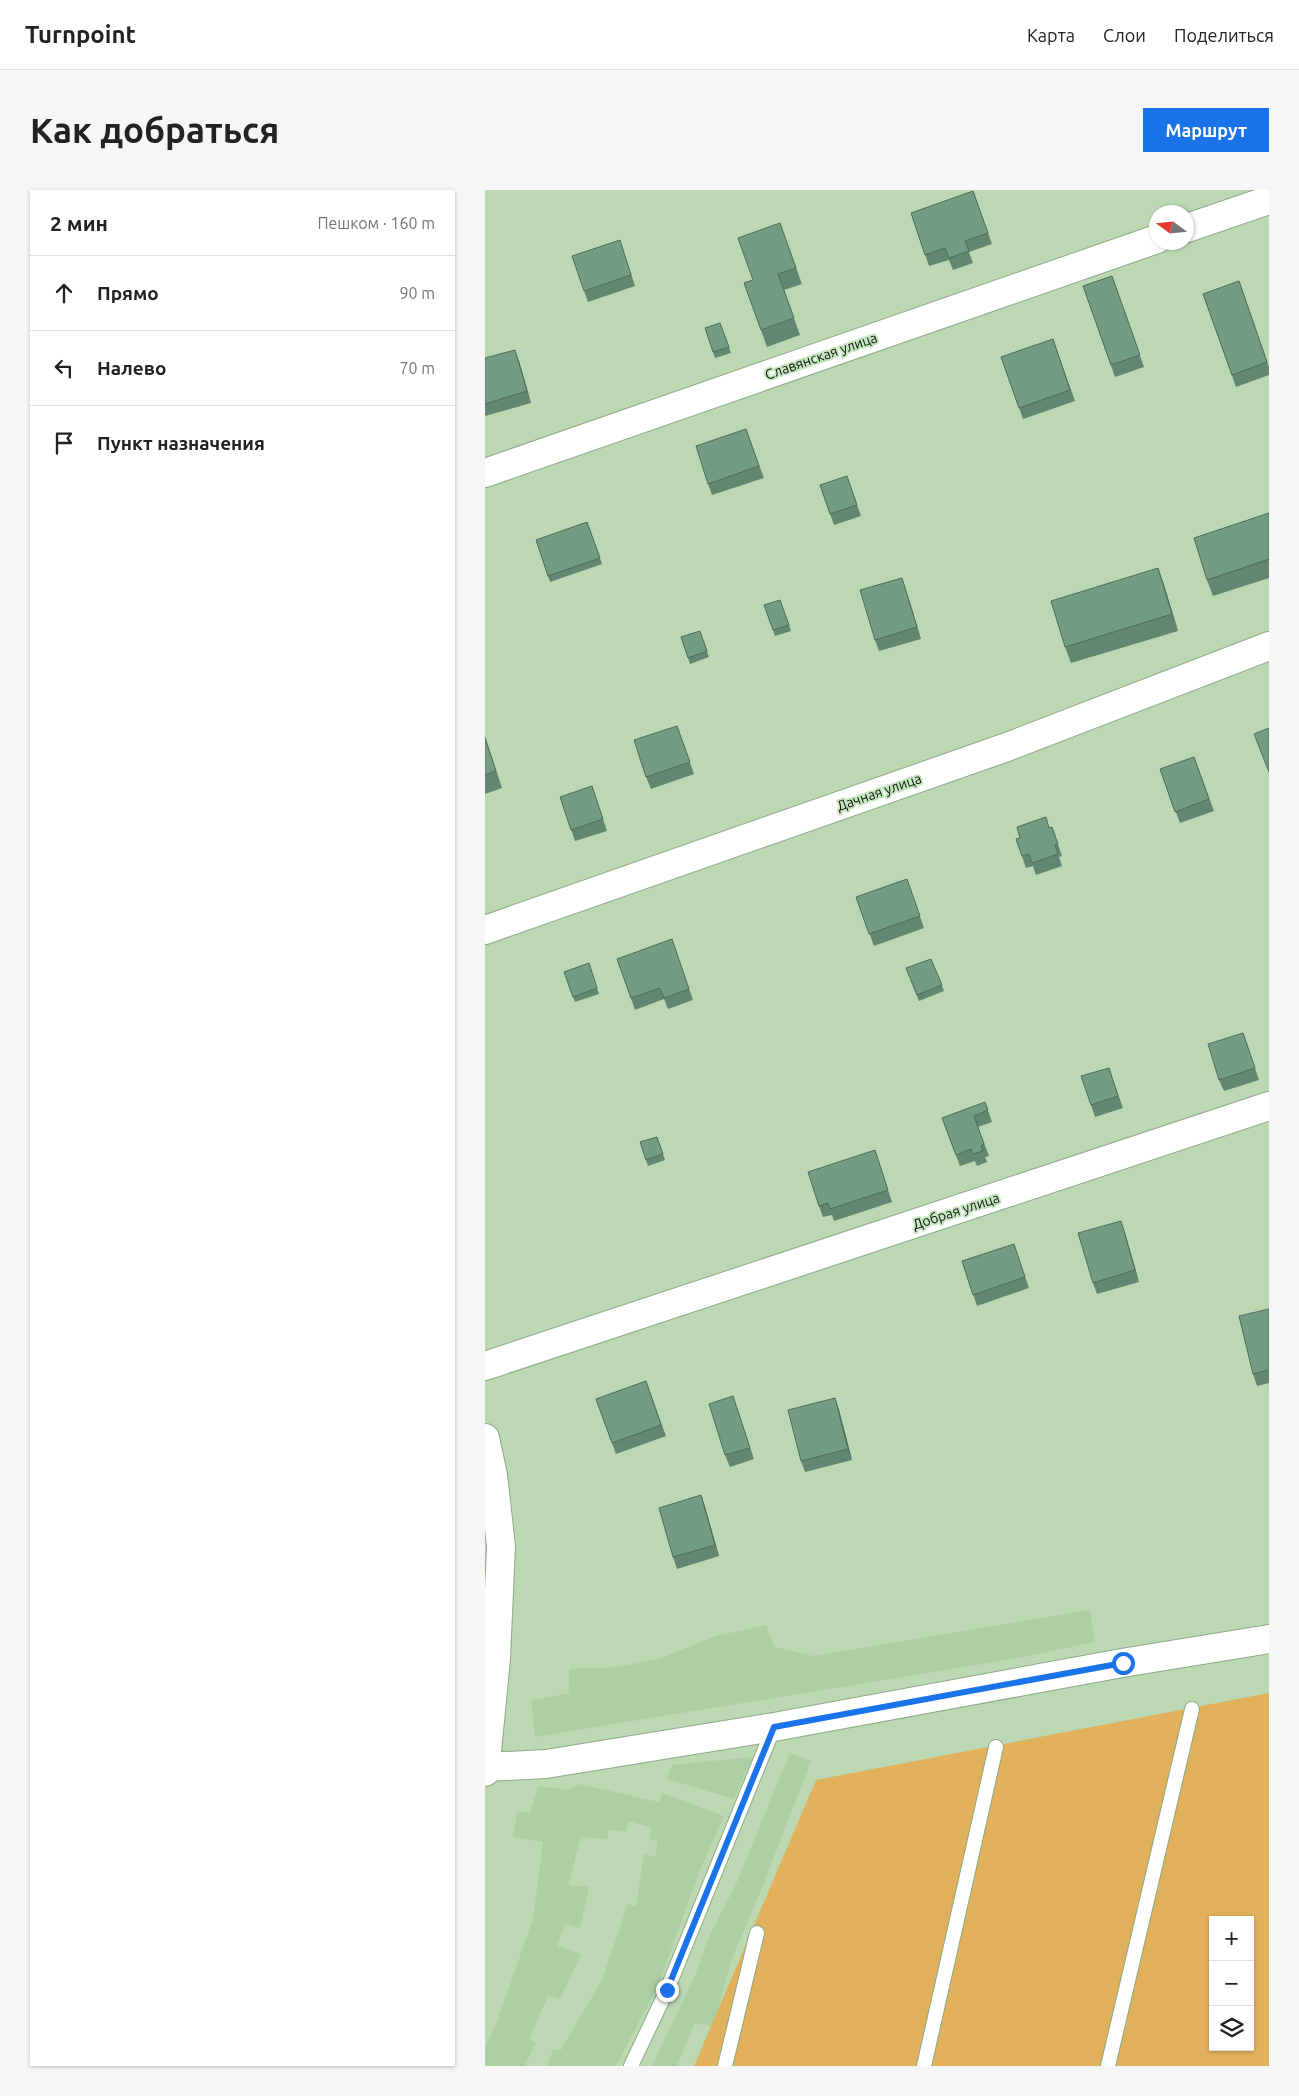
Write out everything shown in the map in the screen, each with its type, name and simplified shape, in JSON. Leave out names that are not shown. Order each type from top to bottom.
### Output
[{"type":"street","points":[[1194,226],[1269,200]]},
{"type":"street","name":"Славянская улица","points":[[485,473],[1149,242]]},
{"type":"street","name":"Дачная улица","points":[[485,930],[1007,747],[1269,646]]},
{"type":"street","name":"Добрая улица","points":[[485,1366],[1269,1106]]},
{"type":"street","points":[[485,1438],[493,1475],[501,1546],[498,1630],[485,1770],[546,1764],[774,1727],[1123,1663],[1269,1639]]},
{"type":"lane","points":[[1108,2066],[1192,1708]]},
{"type":"lane","points":[[631,2066],[667,1990],[774,1727]]},
{"type":"lane","points":[[924,2066],[996,1746]]},
{"type":"lane","points":[[725,2066],[757,1933]]},
{"type":"shaded area","points":[[1090,1610],[1095,1642],[1019,1658],[535,1737],[531,1701],[569,1693],[569,1669],[617,1667],[659,1659],[716,1636],[766,1625],[774,1647],[814,1656]]},
{"type":"shaded area","points":[[1269,1693],[1269,2066],[694,2066],[816,1780]]},
{"type":"shaded area","points":[[790,1753],[811,1761],[764,1883],[731,1961],[713,2027],[695,2023],[677,2066],[652,2066],[695,1976],[709,1937],[736,1884]]},
{"type":"shaded area","points":[[752,1757],[734,1799],[667,1779],[672,1765]]},
{"type":"shaded area","points":[[579,1784],[659,1802],[662,1793],[724,1816],[698,1875],[659,1984],[616,2066],[547,2066],[553,2049],[561,2050],[602,1980],[628,1904],[636,1906],[644,1854],[655,1857],[658,1841],[649,1840],[652,1828],[629,1821],[626,1832],[608,1830],[608,1839],[581,1837],[568,1885],[589,1887],[580,1928],[565,1924],[557,1946],[581,1954],[560,1999],[548,1996],[529,2039],[536,2042],[525,2066],[485,2066],[485,2049],[498,2019],[533,1919],[543,1842],[513,1837],[517,1812],[530,1813],[538,1786],[567,1790]]},
{"type":"building","points":[[973,191],[988,233],[965,241],[969,251],[949,258],[945,248],[925,255],[911,213]]},
{"type":"building","points":[[780,223],[796,268],[778,274],[794,318],[761,330],[744,283],[753,280],[738,238]]},
{"type":"building","points":[[620,240],[631,275],[584,291],[572,256]]},
{"type":"building","points":[[1112,276],[1140,355],[1111,365],[1083,286]]},
{"type":"building","points":[[1239,281],[1267,362],[1232,375],[1203,294]]},
{"type":"building","points":[[720,323],[729,347],[713,352],[705,328]]},
{"type":"building","points":[[1053,339],[1070,390],[1019,408],[1001,357]]},
{"type":"building","points":[[515,350],[527,391],[485,404],[485,358]]},
{"type":"building","points":[[746,429],[759,466],[708,484],[696,446]]},
{"type":"building","points":[[847,476],[857,505],[830,514],[820,485]]},
{"type":"building","points":[[1269,513],[1269,559],[1207,580],[1194,538]]},
{"type":"building","points":[[587,522],[600,558],[548,576],[536,540]]},
{"type":"building","points":[[1158,568],[1172,614],[1065,647],[1051,601]]},
{"type":"building","points":[[902,578],[917,627],[875,640],[860,590]]},
{"type":"building","points":[[780,600],[789,625],[773,630],[764,605]]},
{"type":"building","points":[[700,631],[707,651],[688,658],[681,637]]},
{"type":"building","points":[[677,726],[690,762],[646,777],[634,740]]},
{"type":"building","points":[[1269,728],[1269,772],[1254,734]]},
{"type":"building","points":[[485,738],[496,771],[485,775]]},
{"type":"building","points":[[1194,757],[1209,799],[1175,812],[1160,769]]},
{"type":"building","points":[[592,786],[603,819],[571,830],[560,797]]},
{"type":"building","points":[[1046,817],[1049,828],[1052,827],[1058,844],[1055,845],[1058,854],[1032,863],[1029,854],[1022,856],[1016,839],[1020,838],[1017,827]]},
{"type":"building","points":[[907,879],[920,916],[869,934],[856,897]]},
{"type":"building","points":[[672,939],[689,989],[664,998],[660,988],[631,998],[617,959]]},
{"type":"building","points":[[931,959],[942,985],[917,995],[906,968]]},
{"type":"building","points":[[589,963],[597,988],[573,997],[564,972]]},
{"type":"building","points":[[1243,1033],[1255,1068],[1219,1080],[1208,1044]]},
{"type":"building","points":[[1109,1068],[1118,1096],[1091,1105],[1081,1076]]},
{"type":"building","points":[[985,1102],[988,1110],[974,1116],[984,1144],[981,1146],[983,1151],[973,1154],[971,1149],[956,1155],[942,1118]]},
{"type":"building","points":[[657,1137],[663,1154],[646,1160],[640,1142]]},
{"type":"building","points":[[875,1150],[888,1190],[830,1209],[828,1203],[819,1206],[808,1172]]},
{"type":"building","points":[[1121,1221],[1135,1270],[1093,1283],[1078,1233]]},
{"type":"building","points":[[1014,1244],[1025,1277],[973,1295],[962,1261]]},
{"type":"building","points":[[1269,1309],[1269,1370],[1253,1374],[1239,1316]]},
{"type":"building","points":[[646,1381],[661,1425],[612,1443],[596,1399]]},
{"type":"building","points":[[733,1396],[750,1448],[725,1455],[709,1404]]},
{"type":"building","points":[[835,1398],[848,1449],[801,1461],[788,1410]]},
{"type":"building","points":[[701,1495],[715,1545],[673,1557],[659,1508]]},
{"type":"route","points":[[667,1990],[774,1727],[1123,1663]]}]
